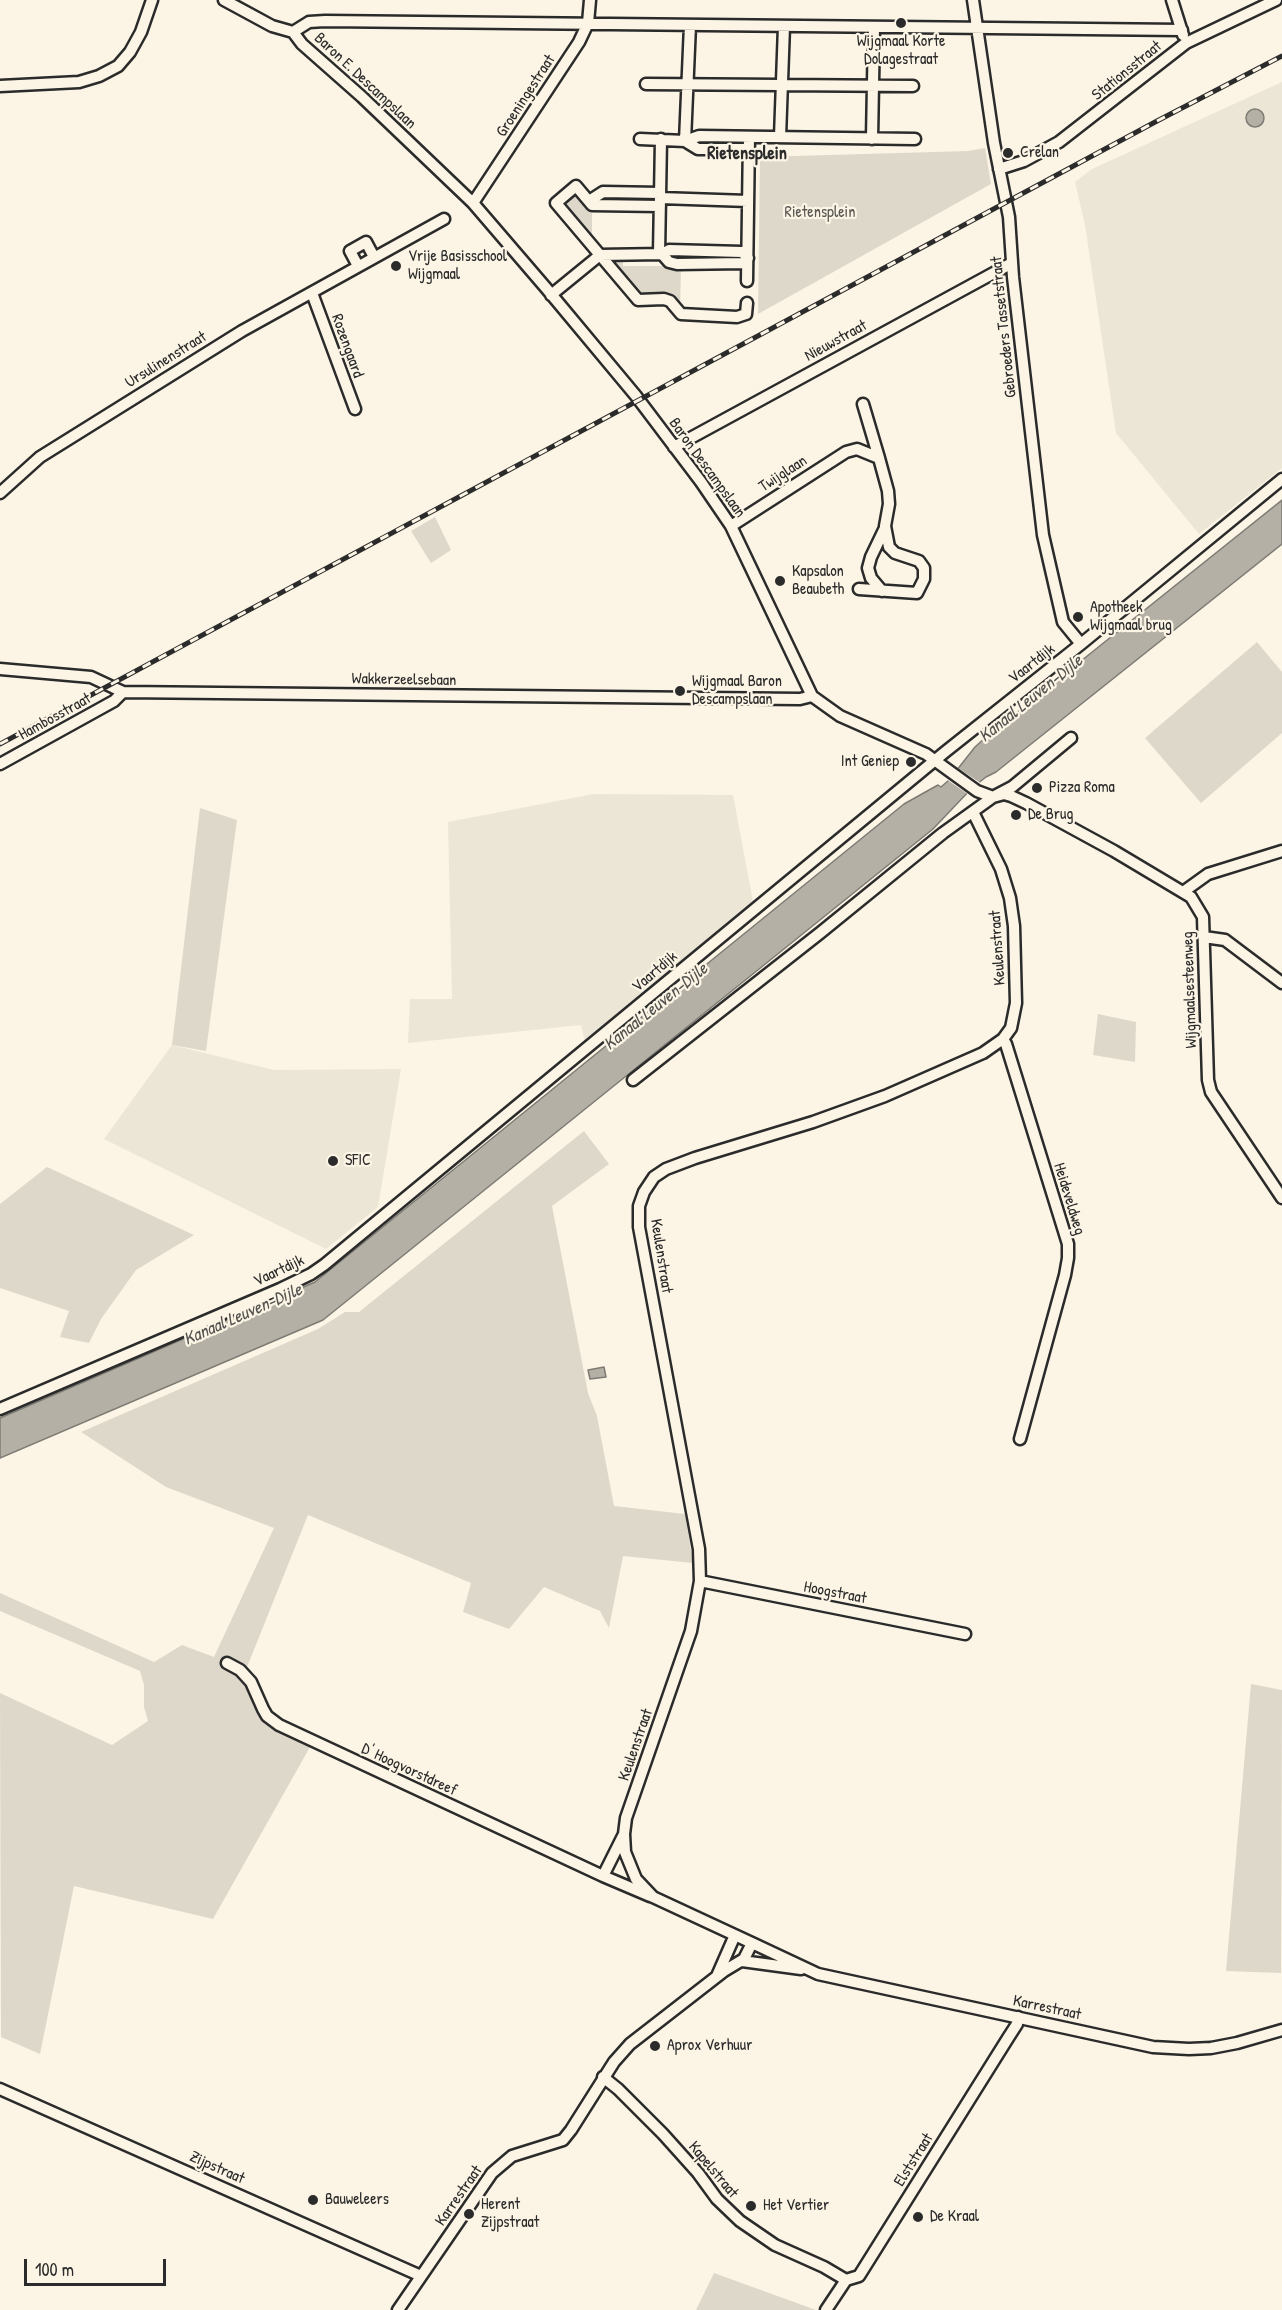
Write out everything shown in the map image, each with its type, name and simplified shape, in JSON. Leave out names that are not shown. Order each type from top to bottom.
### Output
[{"type":"street","points":[[0,86],[79,82],[99,76],[118,66],[130,52],[141,32],[152,0]]},
{"type":"street","name":"Baron E. Descampslaan","points":[[224,0],[272,26],[293,32],[302,44],[362,97],[473,203]]},
{"type":"street","name":"Groeningestraat","points":[[473,203],[579,42],[588,23],[590,0]]},
{"type":"street","name":"Gebroeders Tassetstraat","points":[[973,0],[999,169],[1009,217],[1012,263],[1043,535],[1063,622],[1081,644]]},
{"type":"street","points":[[1172,0],[1186,43]]},
{"type":"street","name":"Stationsstraat","points":[[999,169],[1033,157],[1067,137],[1186,43],[1276,0]]},
{"type":"street","points":[[293,32],[309,22],[325,21],[1182,30]]},
{"type":"street","points":[[685,141],[690,25]]},
{"type":"street","points":[[780,137],[784,26]]},
{"type":"street","points":[[872,139],[874,28]]},
{"type":"street","points":[[646,84],[913,86]]},
{"type":"street","points":[[640,139],[685,141],[699,136],[915,139]]},
{"type":"street","points":[[747,281],[749,137]]},
{"type":"street","points":[[660,254],[661,140]]},
{"type":"street","points":[[685,141],[698,149],[748,149]]},
{"type":"street","points":[[747,303],[746,314],[737,316],[681,314],[670,301],[664,298],[638,300],[555,203],[576,186],[592,205],[660,199],[748,201]]},
{"type":"street","name":"Baron Descampslaan","points":[[473,203],[636,396],[730,525],[812,696],[840,716],[927,754],[935,760]]},
{"type":"street","name":"Ursulinenstraat","points":[[0,493],[40,457],[242,331],[444,219]]},
{"type":"street","points":[[358,266],[350,251],[366,242],[374,257]]},
{"type":"street","points":[[551,295],[600,255],[660,254],[669,250],[742,252],[748,258]]},
{"type":"street","name":"Nieuwstraat","points":[[674,447],[1012,263]]},
{"type":"street","name":"Rozengaard","points":[[312,293],[355,409]]},
{"type":"street","points":[[863,404],[888,491],[889,504],[885,526],[868,568],[871,578],[882,591]]},
{"type":"street","name":"Twijglaan","points":[[730,525],[846,452],[857,449],[879,458]]},
{"type":"street","name":"Vaartdijk","points":[[0,1409],[310,1274],[935,760],[1282,480]]},
{"type":"street","points":[[859,589],[917,593],[923,584],[925,573],[919,561],[892,550],[887,541],[885,526]]},
{"type":"street","name":"Wakkerzeelsebaan","points":[[0,669],[91,676],[123,692],[800,699],[812,696]]},
{"type":"street","name":"Hambosstraat","points":[[0,764],[114,701],[123,692]]},
{"type":"street","points":[[633,1080],[943,833],[993,797],[1012,787],[1071,738]]},
{"type":"street","name":"Wijgmaalsesteenweg","points":[[935,760],[977,791],[993,797],[1004,794],[1026,803],[1191,897],[1203,916],[1209,1086],[1282,1198]]},
{"type":"street","name":"Keulenstraat","points":[[653,1897],[636,1879],[625,1852],[626,1818],[691,1631],[700,1581],[699,1549],[639,1227],[639,1206],[644,1192],[654,1177],[666,1169],[813,1122],[885,1096],[983,1053],[1003,1039],[1011,1028],[1016,1003],[1014,926],[1010,898],[1001,869],[973,812]]},
{"type":"street","points":[[1183,892],[1208,874],[1282,851]]},
{"type":"street","points":[[1204,937],[1225,940],[1282,983]]},
{"type":"street","name":"Heideveldweg","points":[[1003,1039],[1064,1231],[1068,1258],[1020,1439]]},
{"type":"street","name":"Hoogstraat","points":[[700,1581],[965,1634]]},
{"type":"street","name":"D' Hoogvorstdreef","points":[[227,1663],[240,1670],[251,1682],[267,1716],[279,1725],[603,1876]]},
{"type":"street","name":"Keulenstraat","points":[[624,1834],[603,1876],[752,1943]]},
{"type":"street","name":"Karrestraat","points":[[717,1977],[735,1935]]},
{"type":"street","name":"Karrestraat","points":[[398,2310],[492,2173],[512,2156],[563,2140],[603,2077],[630,2044],[717,1977],[742,1961],[752,1943],[818,1974],[1167,2049],[1218,2047],[1282,2030]]},
{"type":"street","name":"Karrestraat","points":[[742,1961],[807,1969]]},
{"type":"street","name":"Elststraat","points":[[826,2310],[846,2280],[859,2276],[1017,2024],[1018,2017]]},
{"type":"street","name":"Kapelstraat","points":[[603,2077],[663,2134],[698,2173],[717,2199],[740,2221],[775,2245],[824,2267],[846,2280]]},
{"type":"street","name":"Zijpstraat","points":[[0,2089],[422,2276]]},
{"type":"shaded area","points":[[1282,82],[1282,468],[1199,534],[1116,433],[1085,225],[1075,182],[1092,169]]},
{"type":"shaded area","points":[[594,794],[733,795],[754,907],[585,1042],[581,1025],[408,1043],[410,999],[452,999],[448,822]]},
{"type":"shaded area","points":[[172,1045],[274,1070],[401,1069],[378,1207],[326,1249],[104,1139]]},
{"type":"green space","name":"Rietensplein","points":[[985,148],[991,184],[758,314],[760,157],[968,151]]},
{"type":"green space","points":[[577,193],[592,209],[592,243],[561,204]]},
{"type":"green space","points":[[612,258],[623,258],[623,266],[663,266],[664,258],[681,267],[680,309],[670,294],[636,294],[612,262]]},
{"type":"green space","points":[[435,517],[451,550],[431,563],[411,531]]},
{"type":"green space","points":[[1257,642],[1282,672],[1282,733],[1201,803],[1145,738]]},
{"type":"green space","points":[[200,808],[237,820],[206,1051],[172,1045]]},
{"type":"green space","points":[[1098,1014],[1136,1022],[1135,1062],[1093,1055]]},
{"type":"green space","points":[[584,1131],[609,1164],[552,1206],[588,1393],[597,1416],[614,1506],[685,1514],[693,1563],[623,1556],[609,1628],[600,1611],[544,1587],[509,1629],[463,1612],[471,1583],[308,1515],[245,1672],[267,1707],[266,1723],[310,1747],[213,1919],[74,1886],[40,2054],[1,2037],[0,1693],[112,1745],[148,1721],[140,1671],[0,1611],[0,1593],[154,1662],[182,1645],[214,1657],[274,1528],[166,1487],[81,1432],[318,1329],[345,1312],[359,1312]]},
{"type":"green space","points":[[47,1167],[194,1235],[136,1270],[101,1319],[89,1343],[60,1337],[69,1311],[0,1288],[0,1204]]},
{"type":"green space","points":[[1251,1684],[1282,1690],[1281,1973],[1226,1971]]},
{"type":"green space","points":[[714,2273],[816,2310],[696,2310]]},
{"type":"water","points":[[1255,109],[1261,112],[1264,118],[1261,124],[1255,127],[1249,124],[1246,118],[1249,112]]},
{"type":"water","name":"Kanaal Leuven-Dijle","points":[[1282,500],[1282,544],[996,772],[971,789],[933,829],[323,1320],[0,1458],[0,1418],[315,1282],[904,804],[938,785],[941,787],[986,737]]},
{"type":"water","points":[[604,1367],[606,1377],[590,1379],[588,1370]]},
{"type":"pier","points":[[955,766],[982,784],[969,795],[946,779]]},
{"type":"railway","points":[[0,744],[1157,121],[1282,56]]},
{"type":"place","name":"Wijgmaal Korte Dolagestraat","points":[[901,23]]},
{"type":"place","name":"Crelan","points":[[1008,153]]},
{"type":"place","name":"Vrije Basisschool Wijgmaal","points":[[396,266]]},
{"type":"place","name":"Kapsalon Beaubeth","points":[[780,581]]},
{"type":"place","name":"Apotheek Wijgmaal brug","points":[[1078,617]]},
{"type":"place","name":"Wijgmaal Baron Descampslaan","points":[[680,691]]},
{"type":"place","name":"Int Geniep","points":[[911,762]]},
{"type":"place","name":"Pizza Roma","points":[[1037,788]]},
{"type":"place","name":"De Brug","points":[[1016,815]]},
{"type":"place","name":"SFIC","points":[[333,1161]]},
{"type":"place","name":"Aprox Verhuur","points":[[655,2046]]},
{"type":"place","name":"Bauweleers","points":[[313,2200]]},
{"type":"place","name":"Het Vertier","points":[[751,2206]]},
{"type":"place","name":"Herent Zijpstraat","points":[[469,2214]]},
{"type":"place","name":"De Kraal","points":[[918,2217]]},
{"type":"district","name":"Rietensplein","points":[[747,154]]}]
